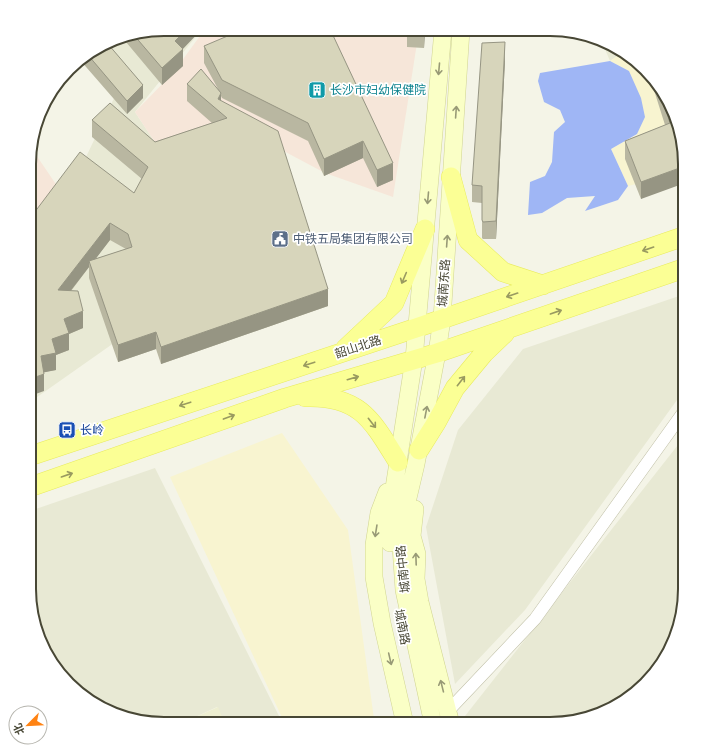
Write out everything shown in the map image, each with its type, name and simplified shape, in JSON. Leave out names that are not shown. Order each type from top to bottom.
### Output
[{"type":"main road","name":"城南东路","points":[[395,531],[407,461],[416,328],[442,36]]},
{"type":"main road","name":"城南东路","points":[[407,461],[438,353],[442,319],[461,36]]},
{"type":"main road","points":[[451,177],[468,240],[503,272],[543,285]]},
{"type":"main road","points":[[340,353],[394,303],[425,229]]},
{"type":"main road","name":"韶山北路","points":[[36,454],[416,328],[678,238]]},
{"type":"main road","points":[[36,485],[285,398],[438,353],[678,270]]},
{"type":"main road","points":[[403,717],[382,623],[374,578],[374,545],[379,513],[407,461],[436,423],[455,388],[484,353],[502,335],[513,327]]},
{"type":"main road","points":[[285,398],[319,396],[346,402],[369,418],[378,430],[407,461],[416,506],[412,536],[417,554],[416,579],[420,602],[449,717]]},
{"type":"main road","name":"城南路","points":[[395,531],[390,556],[398,610],[421,717]]},
{"type":"main road","name":"城南中路","points":[[395,531],[404,590],[431,717]]},
{"type":"street","points":[[449,717],[535,619],[678,420]]},
{"type":"shaded area","points":[[164,36],[196,36],[135,112],[164,156],[148,319],[36,398],[36,235],[66,199],[116,94],[85,63],[108,49],[131,40]]},
{"type":"shaded area","points":[[200,36],[418,36],[393,197],[325,173],[244,130],[164,156],[135,112],[173,73]]},
{"type":"shaded area","points":[[605,48],[618,56],[610,61]]},
{"type":"shaded area","points":[[618,56],[640,74],[656,93],[665,108],[676,140],[678,174],[628,186],[611,149],[637,135],[629,71],[610,61]]},
{"type":"shaded area","points":[[36,155],[66,199],[36,235]]},
{"type":"shaded area","points":[[678,296],[678,399],[525,610],[455,684],[426,527],[458,430],[523,349]]},
{"type":"shaded area","points":[[282,433],[348,530],[374,717],[282,717],[170,477]]},
{"type":"shaded area","points":[[678,445],[678,597],[676,614],[661,653],[651,667],[634,685],[621,695],[606,704],[575,715],[558,717],[465,716]]},
{"type":"shaded area","points":[[155,468],[280,717],[222,717],[217,707],[195,717],[156,717],[139,715],[100,700],[80,685],[68,673],[49,645],[38,614],[36,597],[36,509]]},
{"type":"shaded area","points":[[218,707],[222,717],[196,717]]},
{"type":"water","points":[[610,61],[629,71],[641,98],[645,117],[637,134],[611,149],[628,186],[618,200],[585,211],[595,196],[567,198],[542,213],[528,215],[530,182],[545,176],[552,162],[554,132],[565,122],[560,110],[544,102],[538,81],[540,73]]},
{"type":"building","points":[[180,36],[175,41],[183,49],[162,68],[137,39]]},
{"type":"building","name":"长沙市妇幼保健院","points":[[228,36],[333,36],[393,163],[377,170],[363,141],[324,159],[308,123],[222,80],[204,46]]},
{"type":"building","points":[[505,42],[496,221],[483,222],[482,186],[472,185],[482,43]]},
{"type":"building","points":[[111,48],[143,85],[127,101],[91,59]]},
{"type":"building","points":[[201,69],[221,93],[218,99],[278,131],[328,289],[161,347],[156,332],[118,345],[89,261],[132,247],[128,234],[110,223],[58,290],[78,291],[83,311],[64,319],[69,333],[52,339],[56,353],[41,356],[44,374],[36,377],[36,210],[80,152],[134,193],[148,167],[92,120],[110,103],[155,142],[227,118],[187,84]]},
{"type":"building","points":[[666,111],[676,139],[678,169],[641,182],[625,141],[670,123]]},
{"type":"place","name":"长沙市妇幼保健院","points":[[317,90]]},
{"type":"place","name":"中铁五局集团有限公司","points":[[280,239]]},
{"type":"place","name":"长岭","points":[[67,430]]}]
